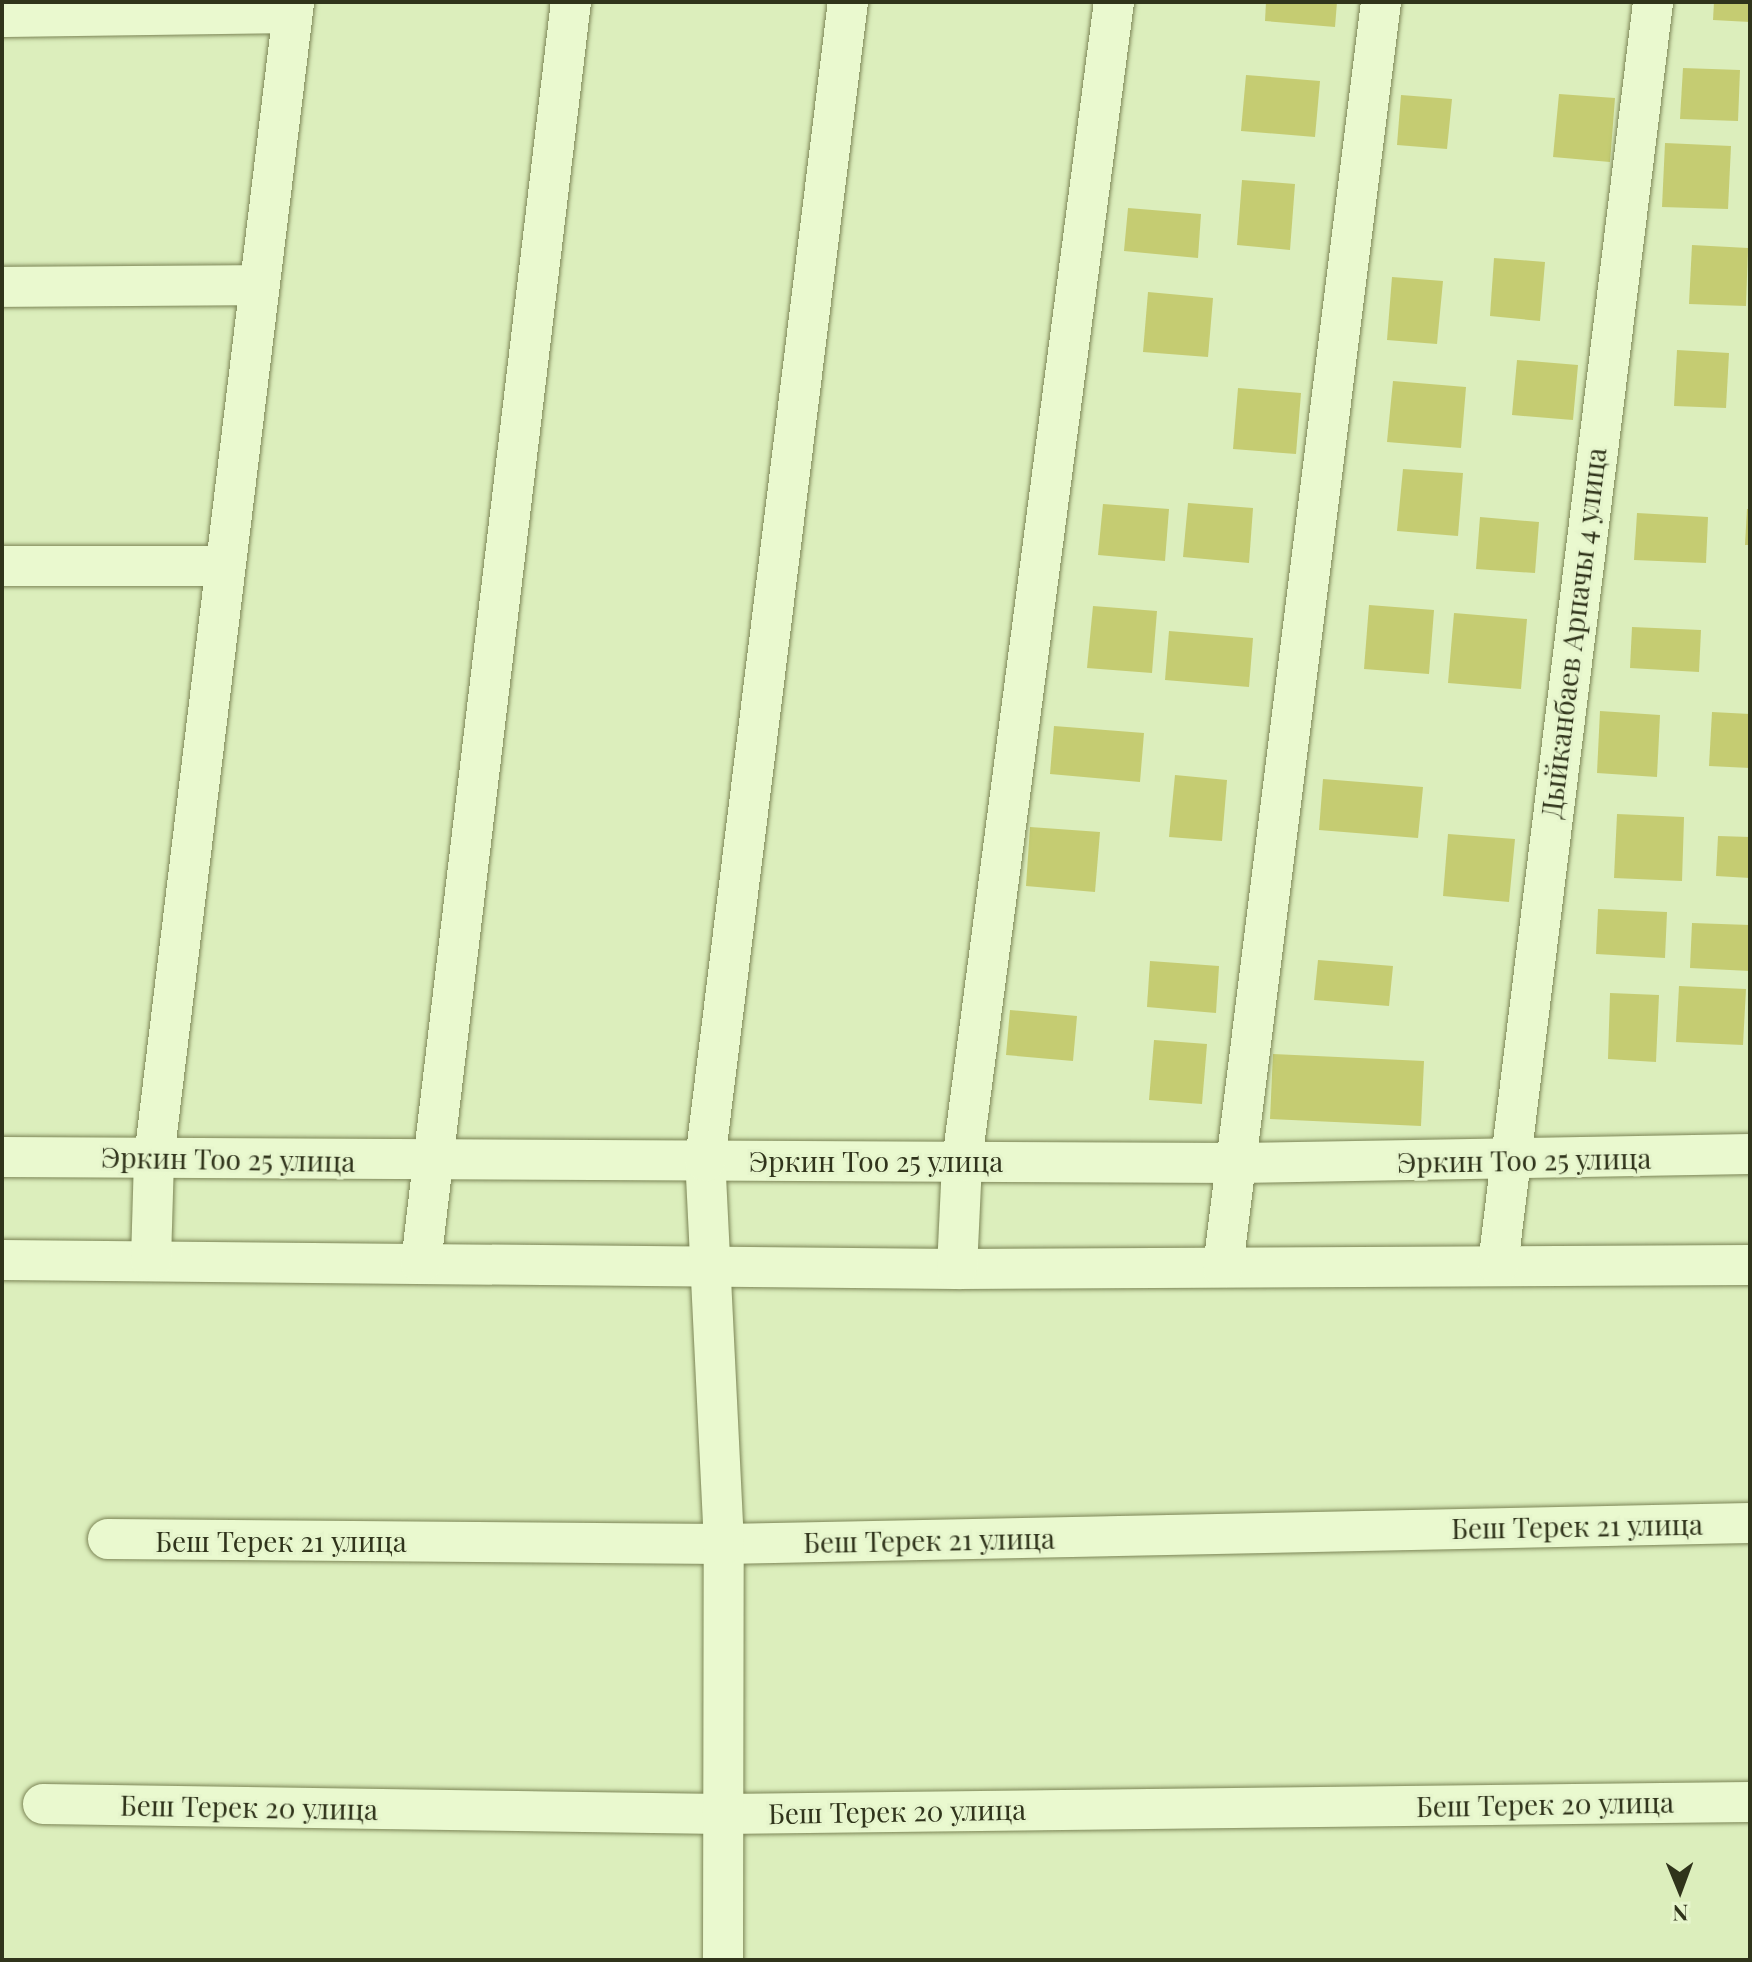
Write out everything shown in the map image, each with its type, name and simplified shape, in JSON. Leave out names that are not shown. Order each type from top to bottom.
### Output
[{"type":"street","points":[[421,1263],[571,2]]},
{"type":"street","points":[[723,1960],[724,1544],[705,1161],[848,2]]},
{"type":"street","points":[[957,1269],[962,1161],[1114,2]]},
{"type":"street","points":[[1223,1267],[1240,1163],[1381,2]]},
{"type":"street","name":"Дыйканбаев Арпачы 4 улица","points":[[1498,1265],[1506,1162],[1653,2]]},
{"type":"street","points":[[2,17],[293,8],[222,566],[154,1158],[151,1260]]},
{"type":"street","points":[[2,287],[257,285]]},
{"type":"street","points":[[2,566],[222,566]]},
{"type":"street","name":"Эркин Тоо 25 улица","points":[[2,1157],[1240,1163],[1506,1162],[1750,1154]]},
{"type":"street","points":[[2,1260],[957,1269],[1750,1265]]},
{"type":"street","name":"Беш Терек 21 улица","points":[[108,1539],[724,1544],[1750,1523]]},
{"type":"street","name":"Беш Терек 20 улица","points":[[43,1804],[722,1814],[1750,1802]]},
{"type":"building","points":[[1266,2],[1337,2],[1335,27],[1265,21]]},
{"type":"building","points":[[1714,2],[1750,2],[1750,22],[1713,20]]},
{"type":"building","points":[[1683,68],[1740,70],[1738,121],[1680,119]]},
{"type":"building","points":[[1246,75],[1320,81],[1315,137],[1241,131]]},
{"type":"building","points":[[1559,94],[1615,98],[1610,162],[1553,157]]},
{"type":"building","points":[[1401,95],[1452,99],[1447,149],[1397,145]]},
{"type":"building","points":[[1665,143],[1731,146],[1728,209],[1662,207]]},
{"type":"building","points":[[1242,180],[1295,184],[1290,250],[1237,245]]},
{"type":"building","points":[[1128,208],[1201,214],[1198,258],[1124,251]]},
{"type":"building","points":[[1692,245],[1748,248],[1746,306],[1689,304]]},
{"type":"building","points":[[1494,258],[1545,262],[1540,321],[1490,316]]},
{"type":"building","points":[[1392,277],[1443,281],[1437,344],[1387,340]]},
{"type":"building","points":[[1148,292],[1213,298],[1208,357],[1143,352]]},
{"type":"building","points":[[1677,350],[1729,353],[1726,408],[1674,406]]},
{"type":"building","points":[[1517,360],[1578,365],[1573,420],[1512,415]]},
{"type":"building","points":[[1393,381],[1466,387],[1461,448],[1387,442]]},
{"type":"building","points":[[1238,388],[1301,393],[1296,454],[1233,449]]},
{"type":"building","points":[[1403,469],[1463,473],[1458,536],[1397,531]]},
{"type":"building","points":[[1188,503],[1253,508],[1249,563],[1183,557]]},
{"type":"building","points":[[1103,504],[1169,509],[1165,561],[1098,555]]},
{"type":"building","points":[[1747,509],[1750,509],[1750,545],[1745,545]]},
{"type":"building","points":[[1637,513],[1708,517],[1706,563],[1634,560]]},
{"type":"building","points":[[1480,517],[1539,522],[1535,573],[1476,569]]},
{"type":"building","points":[[1369,605],[1434,610],[1429,674],[1364,669]]},
{"type":"building","points":[[1093,606],[1157,611],[1152,673],[1087,668]]},
{"type":"building","points":[[1454,613],[1527,619],[1521,689],[1448,683]]},
{"type":"building","points":[[1632,627],[1701,630],[1699,672],[1630,668]]},
{"type":"building","points":[[1169,631],[1253,638],[1249,687],[1165,680]]},
{"type":"building","points":[[1600,711],[1660,715],[1657,777],[1597,773]]},
{"type":"building","points":[[1712,712],[1750,714],[1750,768],[1709,766]]},
{"type":"building","points":[[1054,726],[1144,733],[1140,782],[1050,774]]},
{"type":"building","points":[[1175,775],[1227,780],[1222,841],[1169,837]]},
{"type":"building","points":[[1323,779],[1423,787],[1418,838],[1319,830]]},
{"type":"building","points":[[1617,814],[1684,817],[1682,881],[1614,878]]},
{"type":"building","points":[[1030,827],[1100,832],[1095,892],[1026,886]]},
{"type":"building","points":[[1448,834],[1515,839],[1509,902],[1443,896]]},
{"type":"building","points":[[1718,836],[1750,837],[1750,878],[1716,876]]},
{"type":"building","points":[[1598,909],[1667,912],[1665,958],[1596,954]]},
{"type":"building","points":[[1692,923],[1750,925],[1750,971],[1690,968]]},
{"type":"building","points":[[1318,960],[1393,966],[1389,1006],[1314,1000]]},
{"type":"building","points":[[1150,961],[1219,966],[1216,1013],[1147,1007]]},
{"type":"building","points":[[1679,986],[1746,989],[1743,1045],[1676,1042]]},
{"type":"building","points":[[1610,993],[1659,995],[1656,1062],[1608,1059]]},
{"type":"building","points":[[1010,1010],[1077,1016],[1073,1061],[1006,1055]]},
{"type":"building","points":[[1154,1040],[1207,1044],[1202,1104],[1149,1100]]},
{"type":"building","points":[[1273,1054],[1424,1061],[1421,1126],[1270,1119]]}]
